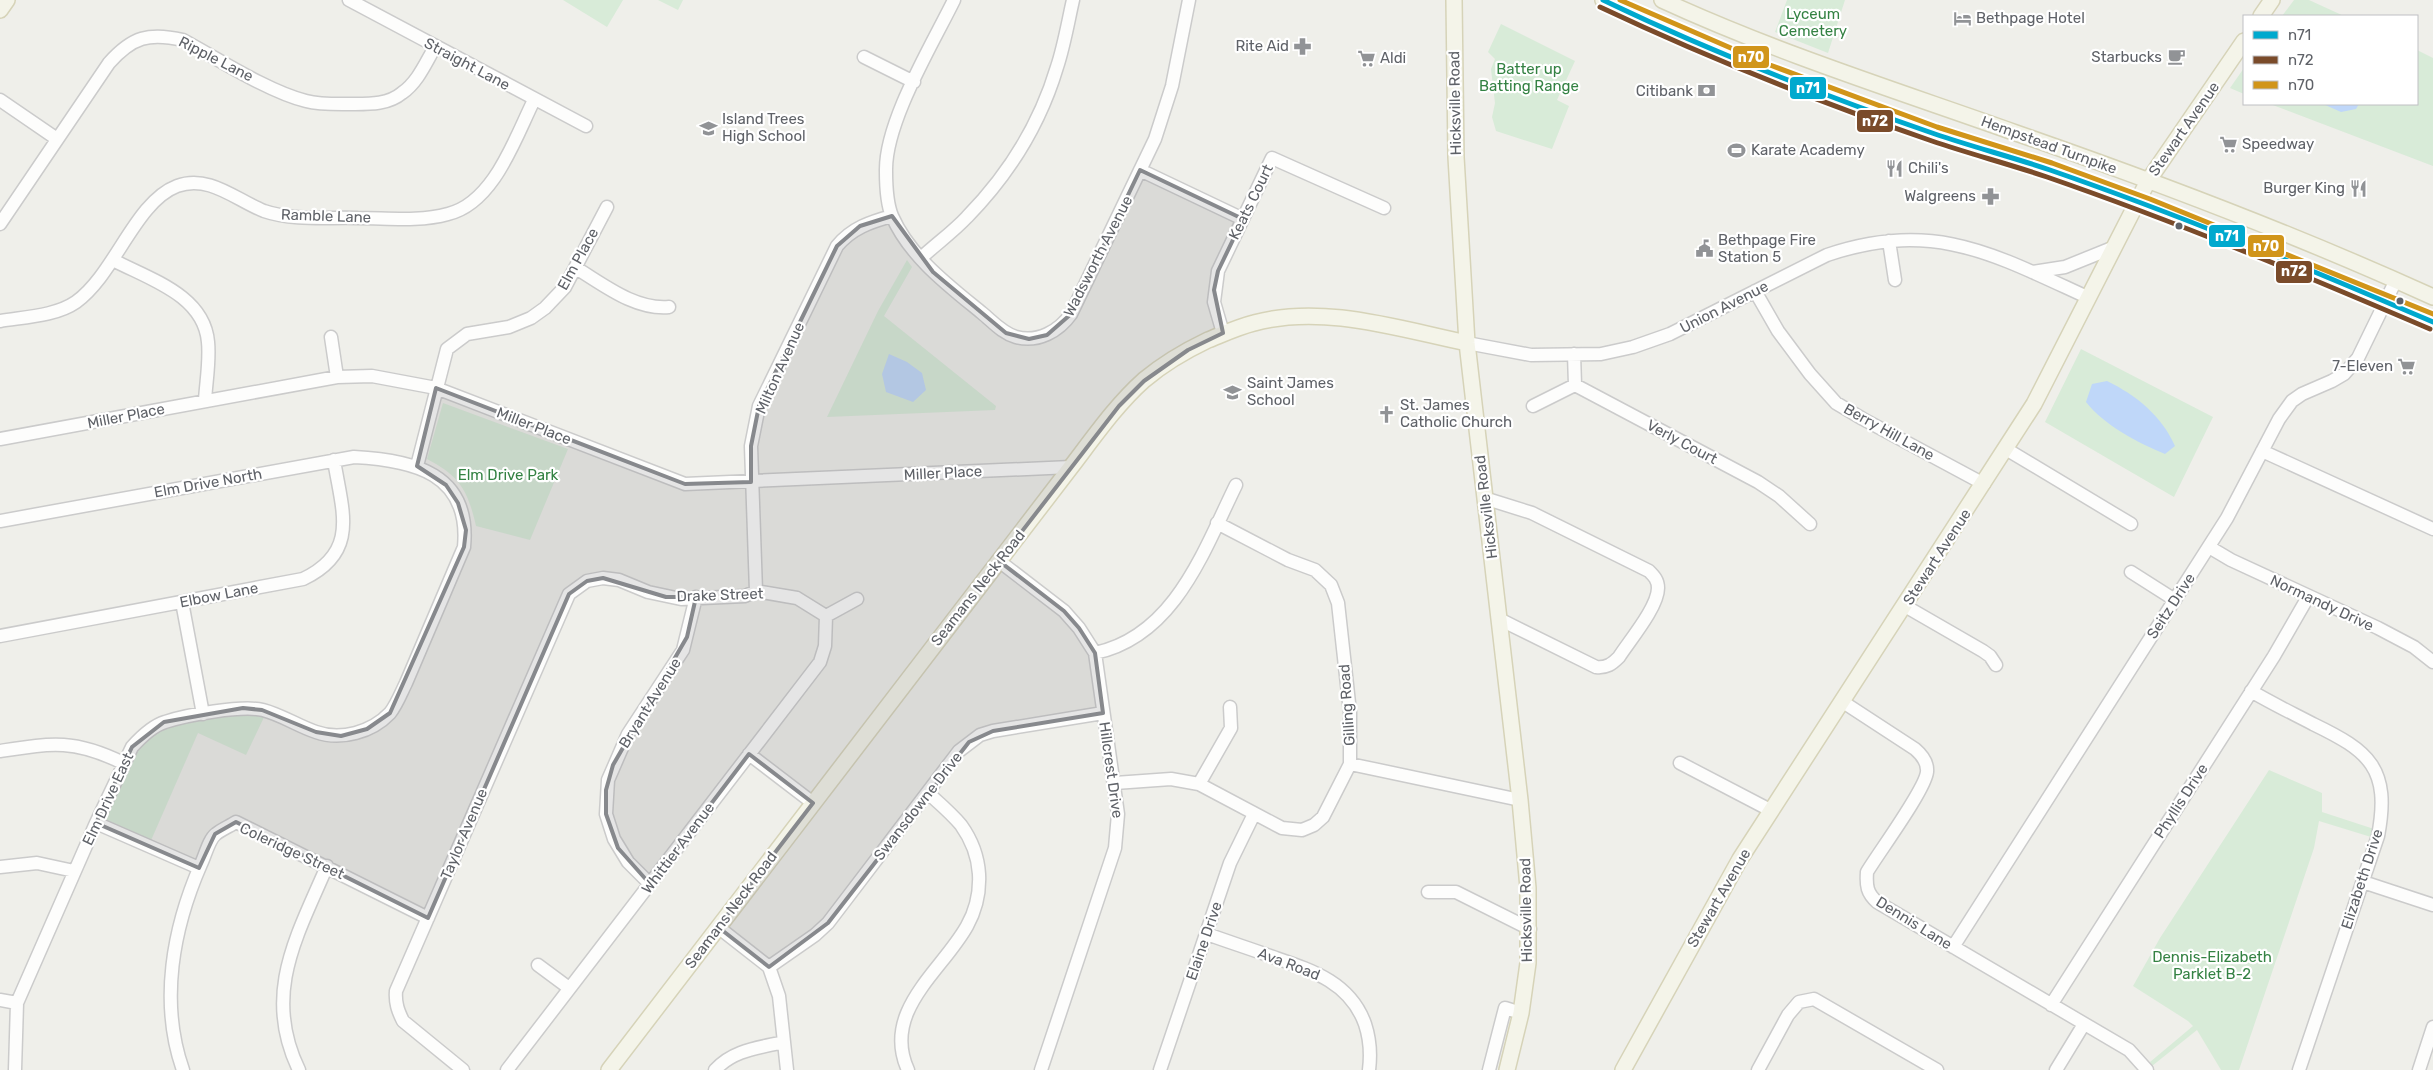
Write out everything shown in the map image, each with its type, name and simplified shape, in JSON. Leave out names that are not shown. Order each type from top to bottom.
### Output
[{"type":"main road","points":[[0,10],[7,0]]},
{"type":"main road","name":"Hicksville Road","points":[[1454,0],[1456,157],[1467,343],[1520,800],[1528,888],[1530,929],[1528,963],[1521,1012],[1507,1070]]},
{"type":"main road","name":"Hempstead Turnpike","points":[[1603,0],[1701,46],[1936,134],[2050,170],[2136,202],[2283,258],[2433,322]]},
{"type":"main road","name":"Hempstead Turnpike","points":[[1662,0],[1796,54],[2148,181],[2302,240],[2433,298]]},
{"type":"main road","points":[[2262,15],[2272,0]]},
{"type":"main road","name":"Stewart Avenue","points":[[1624,1070],[1717,900],[1772,811],[2034,404],[2112,248],[2148,181],[2243,42]]},
{"type":"main road","name":"Seamans Neck Road","points":[[609,1070],[1071,467],[1119,406],[1144,381],[1171,360],[1224,333],[1254,322],[1281,318],[1313,316],[1360,322],[1467,343]]},
{"type":"street","points":[[892,216],[887,189],[887,151],[896,120],[954,0]]},
{"type":"street","points":[[921,258],[979,205],[1006,172],[1026,141],[1043,107],[1058,67],[1073,0]]},
{"type":"street","name":"Wadsworth Avenue","points":[[892,216],[906,239],[933,272],[1006,333],[1030,338],[1047,335],[1059,328],[1071,314],[1155,138],[1172,86],[1189,0]]},
{"type":"street","name":"Straight Lane","points":[[352,1],[534,100],[586,126]]},
{"type":"street","name":"Ripple Lane","points":[[0,224],[109,63],[130,43],[145,37],[166,36],[183,40],[284,94],[306,101],[329,104],[368,104],[396,98],[416,79],[435,46]]},
{"type":"street","points":[[864,57],[914,82]]},
{"type":"street","points":[[0,100],[57,140]]},
{"type":"street","name":"Ramble Lane","points":[[0,322],[49,312],[76,302],[94,286],[154,202],[170,189],[189,183],[210,184],[264,210],[291,217],[423,218],[450,214],[474,202],[487,188],[534,100]]},
{"type":"street","name":"Keats Court","points":[[1224,333],[1214,302],[1214,290],[1218,271],[1272,158],[1384,208]]},
{"type":"street","points":[[1140,170],[1243,219]]},
{"type":"street","name":"Elm Place","points":[[417,466],[447,349],[467,334],[509,327],[532,318],[554,300],[576,268],[607,207]]},
{"type":"street","name":"Milton Avenue","points":[[756,591],[750,446],[759,406],[837,246],[844,237],[860,226],[892,216]]},
{"type":"street","points":[[1889,241],[1895,280]]},
{"type":"street","name":"Union Avenue","points":[[1467,343],[1531,355],[1601,354],[1633,347],[1670,334],[1827,255],[1853,247],[1889,241],[1931,241],[1958,244],[1997,256],[2087,297]]},
{"type":"street","points":[[2032,272],[2065,267],[2112,248]]},
{"type":"street","points":[[113,260],[178,294],[199,314],[204,324],[208,343],[206,401]]},
{"type":"street","points":[[576,268],[636,302],[652,308],[669,308]]},
{"type":"street","name":"Seitz Drive","points":[[1953,947],[2227,518],[2279,419],[2292,401],[2302,394],[2344,374],[2358,358],[2396,280]]},
{"type":"street","name":"Berry Hill Lane","points":[[1754,291],[1778,331],[1810,374],[1836,403],[1862,419],[1984,484]]},
{"type":"street","points":[[331,337],[337,377]]},
{"type":"street","points":[[1533,406],[1575,385],[1574,354]]},
{"type":"street","name":"Miller Place","points":[[0,439],[337,377],[372,376],[436,388],[685,484],[1071,467]]},
{"type":"street","name":"Verly Court","points":[[1575,385],[1758,482],[1779,496],[1810,524]]},
{"type":"street","points":[[2006,449],[2131,524]]},
{"type":"street","points":[[2262,451],[2433,529]]},
{"type":"street","name":"Elm Drive North","points":[[0,521],[354,457],[390,459],[417,466]]},
{"type":"street","name":"Elbow Lane","points":[[0,636],[303,579],[327,565],[334,557],[343,533],[334,460]]},
{"type":"street","name":"Elm Drive East","points":[[15,1070],[17,1003],[74,871],[132,747],[150,730],[164,722],[243,708],[262,710],[291,720],[316,732],[341,736],[367,729],[390,713],[406,683],[464,547],[466,530],[458,503],[446,485],[431,472],[417,466]]},
{"type":"street","points":[[1095,653],[1123,644],[1167,610],[1183,590],[1236,485]]},
{"type":"street","points":[[1484,498],[1532,513],[1649,571],[1658,583],[1656,599],[1619,657],[1612,664],[1604,668],[1596,667],[1499,620]]},
{"type":"street","name":"Gilling Road","points":[[1115,783],[1171,780],[1199,784],[1254,814],[1293,830],[1302,830],[1314,825],[1329,808],[1350,764],[1350,712],[1338,603],[1331,585],[1315,570],[1288,560],[1217,522]]},
{"type":"street","name":"Normandy Drive","points":[[2209,547],[2308,597],[2414,647],[2433,662]]},
{"type":"street","name":"Hillcrest Drive","points":[[999,562],[1064,611],[1080,628],[1095,653],[1118,814],[1115,848],[1041,1070]]},
{"type":"street","points":[[2131,572],[2175,600]]},
{"type":"street","name":"Drake Street","points":[[583,584],[603,578],[619,580],[666,597],[681,599],[745,596],[756,591],[797,598],[826,616]]},
{"type":"street","name":"Taylor Avenue","points":[[463,1070],[412,1031],[398,1012],[395,999],[396,991],[559,614],[569,594],[583,584]]},
{"type":"street","name":"Bryant Avenue","points":[[650,884],[628,862],[614,839],[606,814],[608,780],[628,734],[683,650],[696,597]]},
{"type":"street","name":"Phyllis Drive","points":[[2051,1005],[2274,656],[2308,597]]},
{"type":"street","points":[[826,616],[857,599]]},
{"type":"street","points":[[182,602],[203,714]]},
{"type":"street","points":[[1905,606],[1983,651],[1990,656],[1996,665]]},
{"type":"street","name":"Whittier Avenue","points":[[507,1070],[820,662],[825,646],[826,616]]},
{"type":"street","name":"Elizabeth Drive","points":[[2251,691],[2348,741],[2363,753],[2370,763],[2381,789],[2382,810],[2378,836],[2299,1070]]},
{"type":"street","name":"Dennis Lane","points":[[1843,702],[1915,749],[1924,757],[1927,769],[1922,786],[1867,872],[1866,885],[1868,894],[1877,902],[2129,1050],[2147,1070]]},
{"type":"street","points":[[1199,784],[1231,728],[1230,707]]},
{"type":"street","name":"Swansdowne Drive","points":[[769,967],[815,934],[828,922],[959,751],[980,735],[1002,729],[1103,713]]},
{"type":"street","points":[[0,751],[43,744],[76,745],[99,751],[123,763]]},
{"type":"street","points":[[749,754],[813,804]]},
{"type":"street","points":[[1680,763],[1772,811]]},
{"type":"street","points":[[1350,764],[1520,800]]},
{"type":"street","points":[[908,1070],[901,1038],[906,1014],[914,997],[967,927],[976,907],[980,888],[978,864],[970,839],[953,816],[928,793]]},
{"type":"street","name":"Elaine Drive","points":[[1160,1070],[1230,863],[1254,814]]},
{"type":"street","name":"Coleridge Street","points":[[183,1070],[174,1038],[171,986],[179,924],[199,868],[214,834],[236,822],[428,918]]},
{"type":"street","points":[[96,823],[199,868]]},
{"type":"street","points":[[0,867],[37,863],[74,871]]},
{"type":"street","points":[[299,1070],[285,1032],[282,996],[283,980],[290,952],[327,866]]},
{"type":"street","points":[[2362,882],[2433,905]]},
{"type":"street","points":[[1428,892],[1456,892],[1530,929]]},
{"type":"street","points":[[718,927],[769,967],[779,996],[787,1070]]},
{"type":"street","name":"Ava Road","points":[[1207,934],[1313,971],[1336,983],[1344,990],[1361,1014],[1368,1034],[1369,1070]]},
{"type":"street","points":[[538,965],[569,988]]},
{"type":"street","points":[[1758,1070],[1788,1015],[1799,1002],[1806,999],[1814,999],[1830,1007],[1937,1070]]},
{"type":"street","points":[[0,1000],[17,1003]]},
{"type":"street","points":[[1489,1070],[1505,1008],[1521,1012]]},
{"type":"street","points":[[2056,1070],[2084,1024]]},
{"type":"street","points":[[2419,1070],[2433,1027]]},
{"type":"street","points":[[715,1070],[723,1062],[742,1051],[784,1042]]},
{"type":"highlighted area","points":[[1140,170],[1243,219],[1218,271],[1214,290],[1223,333],[1188,350],[1144,381],[1119,406],[999,561],[1064,611],[1079,628],[1095,653],[1103,713],[993,731],[969,742],[828,923],[769,967],[718,927],[813,803],[749,754],[650,884],[618,848],[606,814],[606,790],[613,765],[687,637],[696,597],[666,597],[603,578],[587,581],[569,594],[428,918],[236,822],[215,834],[199,868],[96,823],[132,747],[164,722],[243,708],[262,710],[316,732],[341,736],[367,729],[390,713],[464,547],[466,530],[458,503],[446,485],[417,466],[436,388],[685,484],[751,482],[751,446],[759,406],[837,246],[860,226],[892,216],[933,272],[1006,333],[1029,339],[1047,335],[1071,314]]},
{"type":"green space","points":[[563,0],[623,0],[607,27]]},
{"type":"green space","points":[[658,0],[683,0],[678,10]]},
{"type":"green space","name":"Lyceum Cemetery","points":[[1787,0],[1845,0],[1828,53],[1775,32]]},
{"type":"green space","points":[[2294,0],[2309,0],[2342,15],[2283,15]]},
{"type":"green space","name":"Batter up Batting Range","points":[[1501,24],[1575,61],[1557,100],[1569,106],[1552,149],[1496,131],[1492,117],[1495,103],[1491,69],[1495,59],[1488,52]]},
{"type":"green space","points":[[2418,50],[2433,58],[2433,166],[2273,105],[2418,105]]},
{"type":"green space","points":[[2243,69],[2243,94],[2230,88]]},
{"type":"green space","points":[[907,260],[912,267],[884,316],[996,406],[995,410],[827,417],[878,311]]},
{"type":"green space","points":[[2081,349],[2213,417],[2174,497],[2045,422]]},
{"type":"green space","name":"Elm Drive Park","points":[[443,403],[568,449],[530,540],[476,526],[470,503],[461,486],[455,478],[427,459]]},
{"type":"green space","points":[[242,710],[266,713],[246,755],[198,733],[149,845],[98,822],[133,748],[164,724]]},
{"type":"green space","name":"Dennis-Elizabeth Parklet B-2","points":[[2269,770],[2322,793],[2322,812],[2374,829],[2371,837],[2319,821],[2314,848],[2239,1070],[2221,1070],[2197,1030],[2152,1066],[2150,1062],[2193,1026],[2133,986],[2160,938]]},
{"type":"water","points":[[2325,105],[2358,105],[2356,109],[2341,112]]},
{"type":"water","points":[[889,354],[907,362],[922,373],[926,390],[913,402],[886,392],[882,374]]},
{"type":"water","points":[[2107,381],[2128,393],[2147,408],[2163,425],[2175,446],[2165,454],[2155,450],[2112,426],[2093,410],[2086,402],[2092,384]]},
{"type":"transit line","name":"n71","points":[[1603,0],[1726,55],[1809,88],[1935,134],[2050,170],[2147,205],[2291,262],[2433,322]]},
{"type":"transit line","name":"n70","points":[[1620,0],[1770,65],[1937,127],[2052,163],[2150,199],[2433,314]]},
{"type":"transit line","name":"n72","points":[[1600,7],[1723,62],[1806,95],[1932,141],[2047,177],[2144,212],[2288,269],[2430,329]]},
{"type":"place","name":"Bethpage Hotel","points":[[1962,18]]},
{"type":"place","name":"Rite Aid","points":[[1303,46]]},
{"type":"place","name":"Starbucks","points":[[2176,57]]},
{"type":"place","name":"Aldi","points":[[1366,58]]},
{"type":"place","name":"Citibank","points":[[1707,91]]},
{"type":"place","name":"Island Trees High School","points":[[708,128]]},
{"type":"place","name":"Speedway","points":[[2228,144]]},
{"type":"place","name":"Karate Academy","points":[[1737,150]]},
{"type":"place","name":"Chili's","points":[[1894,168]]},
{"type":"place","name":"Burger King","points":[[2359,188]]},
{"type":"place","name":"Walgreens","points":[[1990,196]]},
{"type":"place","name":"Bethpage Fire Station 5","points":[[1704,249]]},
{"type":"place","name":"7-Eleven","points":[[2407,366]]},
{"type":"place","name":"Saint James School","points":[[1233,392]]},
{"type":"place","name":"St. James Catholic Church","points":[[1386,414]]}]
